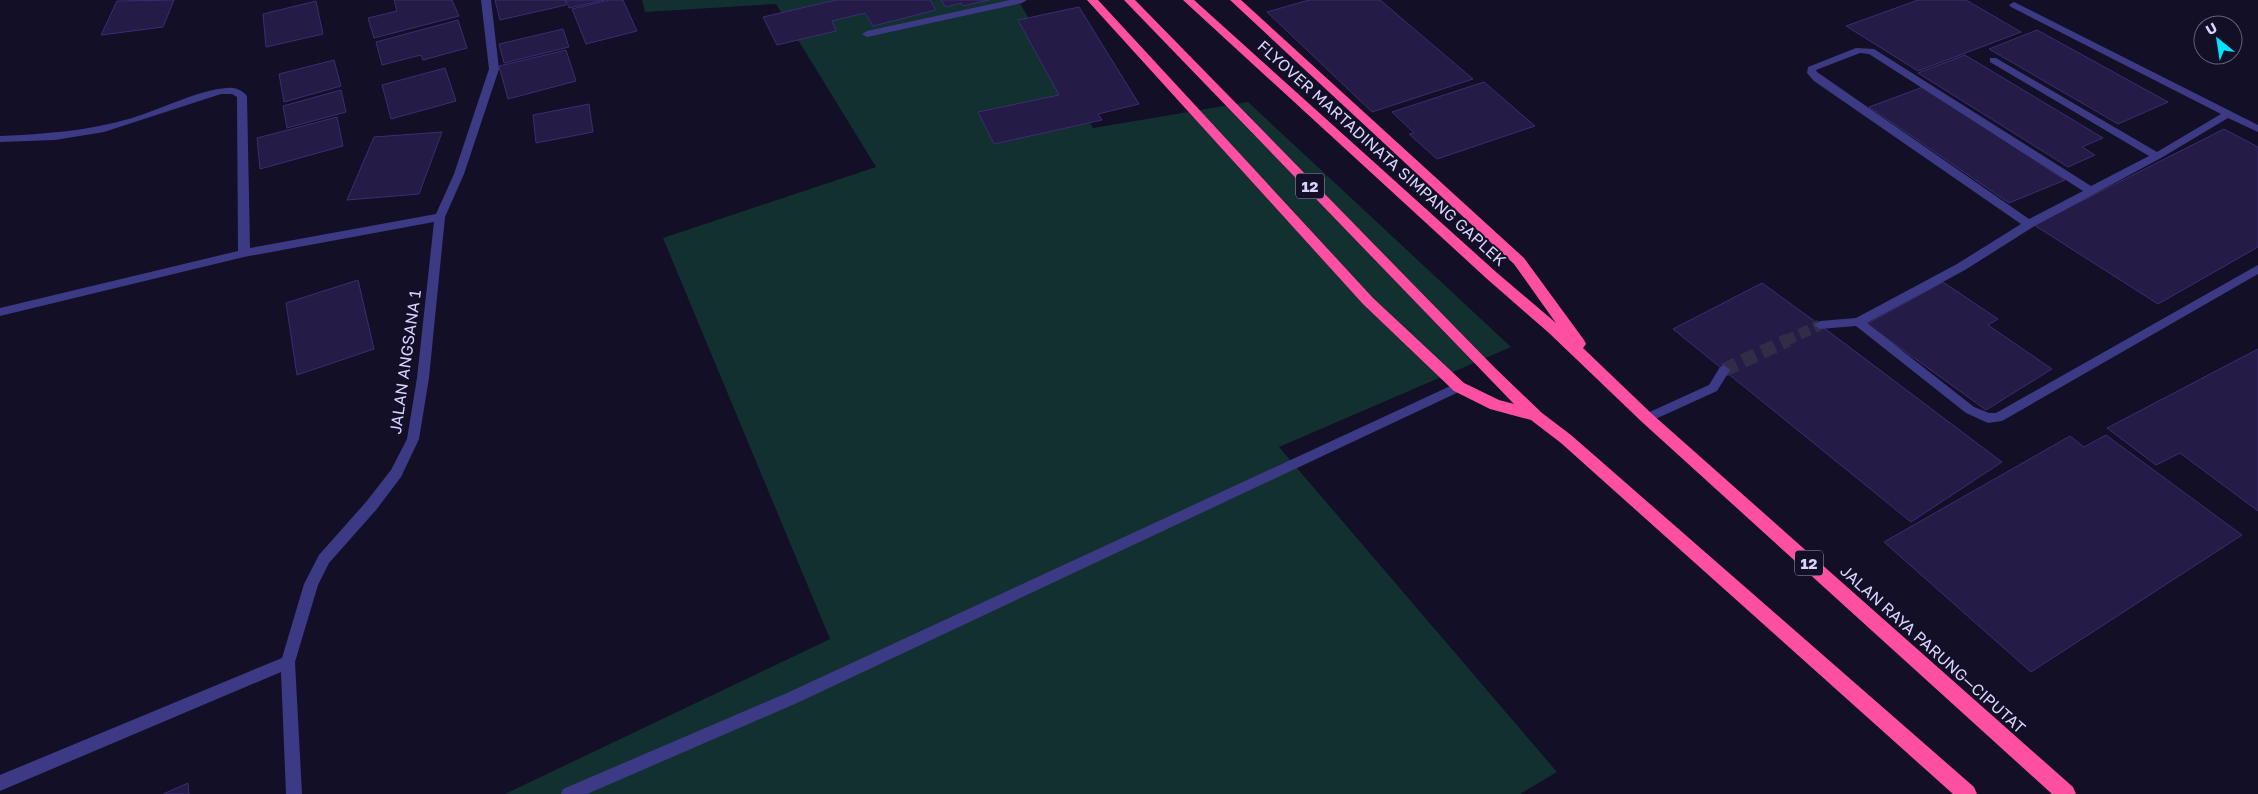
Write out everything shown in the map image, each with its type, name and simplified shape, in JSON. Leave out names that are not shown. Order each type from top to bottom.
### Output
[{"type":"highway","points":[[1092,0],[1368,301],[1459,387],[1495,405],[1537,417]]},
{"type":"highway","name":"12","points":[[1129,0],[1490,372],[1537,417],[1566,439],[1967,794]]},
{"type":"highway","name":"FLYOVER MARTADINATA SIMPANG GAPLEK","points":[[1188,0],[1554,329]]},
{"type":"highway","points":[[1235,0],[1520,261],[1604,378]]},
{"type":"highway","name":"JALAN RAYA PARUNG—CIPUTAT","points":[[1554,329],[1647,418],[2066,794]]},
{"type":"street","name":"JALAN ANGSANA 1","points":[[294,794],[288,662],[311,584],[324,560],[372,506],[396,473],[412,439],[423,378],[440,217],[459,174],[494,69],[486,0]]},
{"type":"street","points":[[866,34],[1022,0]]},
{"type":"street","points":[[2014,6],[2258,130]]},
{"type":"street","points":[[2029,224],[1817,79],[1811,69],[1859,50],[1871,51],[2092,191]]},
{"type":"street","points":[[1993,60],[2156,156]]},
{"type":"street","points":[[0,139],[65,136],[88,132],[130,122],[215,93],[228,90],[237,91],[242,96],[244,253]]},
{"type":"street","points":[[1820,325],[1858,322],[1961,267],[2029,224],[2156,156],[2226,115]]},
{"type":"street","points":[[0,312],[244,253],[440,217]]},
{"type":"street","points":[[1858,322],[1970,410],[1988,418],[1998,418],[2258,269]]},
{"type":"street","points":[[1647,418],[1713,388],[1724,370]]},
{"type":"street","points":[[570,794],[792,698],[1459,387]]},
{"type":"street","points":[[0,783],[288,662]]},
{"type":"green space","points":[[642,0],[1018,0],[1093,128],[1248,102],[1511,347],[1279,447],[1557,772],[1520,794],[505,794],[830,639],[663,238],[876,167],[776,4],[645,12]]},
{"type":"building","points":[[174,0],[163,27],[101,35],[117,1]]},
{"type":"building","points":[[394,0],[452,0],[459,16],[374,38],[368,18],[397,11]]},
{"type":"building","points":[[495,0],[565,0],[566,5],[500,20]]},
{"type":"building","points":[[566,0],[604,0],[569,8]]},
{"type":"building","points":[[609,0],[623,0],[637,31],[586,44],[572,9]]},
{"type":"building","points":[[836,0],[930,0],[936,10],[873,26],[865,13],[832,21],[836,31],[777,45],[763,17]]},
{"type":"building","points":[[941,0],[989,0],[963,6],[961,3],[946,7]]},
{"type":"building","points":[[1309,0],[1380,0],[1473,79],[1372,112],[1267,12]]},
{"type":"building","points":[[1918,0],[1966,0],[2021,32],[1918,71],[1846,26]]},
{"type":"building","points":[[316,1],[323,34],[266,47],[263,14]]},
{"type":"building","points":[[1079,7],[1139,104],[1098,114],[1102,120],[994,144],[978,112],[1059,95],[1018,20]]},
{"type":"building","points":[[458,20],[467,48],[423,60],[421,55],[382,65],[376,42]]},
{"type":"building","points":[[563,29],[569,47],[504,63],[499,44]]},
{"type":"building","points":[[2037,30],[2168,102],[2118,124],[1989,49]]},
{"type":"building","points":[[566,50],[576,81],[508,99],[499,66]]},
{"type":"building","points":[[1965,55],[2103,138],[2082,147],[2095,155],[2068,167],[1918,73]]},
{"type":"building","points":[[334,60],[341,86],[284,102],[279,74]]},
{"type":"building","points":[[445,68],[456,101],[391,119],[382,85]]},
{"type":"building","points":[[1484,82],[1535,126],[1437,159],[1409,134],[1414,133],[1392,112]]},
{"type":"building","points":[[1923,87],[2065,180],[2009,203],[1869,107]]},
{"type":"building","points":[[341,90],[346,112],[287,128],[283,106]]},
{"type":"building","points":[[589,104],[593,132],[536,143],[533,115]]},
{"type":"building","points":[[337,117],[343,146],[260,169],[257,138]]},
{"type":"building","points":[[2224,129],[2258,147],[2258,247],[2158,304],[2034,225]]},
{"type":"building","points":[[442,132],[419,194],[347,200],[374,137]]},
{"type":"building","points":[[358,280],[374,349],[297,375],[286,303]]},
{"type":"building","points":[[1943,282],[1998,319],[1988,325],[2052,369],[1986,410],[1867,324]]},
{"type":"building","points":[[1762,283],[2002,462],[1911,522],[1673,329]]},
{"type":"building","points":[[2258,349],[2258,511],[2180,453],[2156,465],[2107,428]]},
{"type":"building","points":[[2106,435],[2242,535],[2031,672],[1884,542],[2070,436],[2084,447]]},
{"type":"building","points":[[188,783],[189,794],[163,794]]},
{"type":"tunnel","points":[[1785,341],[1820,325]]},
{"type":"tunnel","points":[[1724,370],[1788,340]]}]
